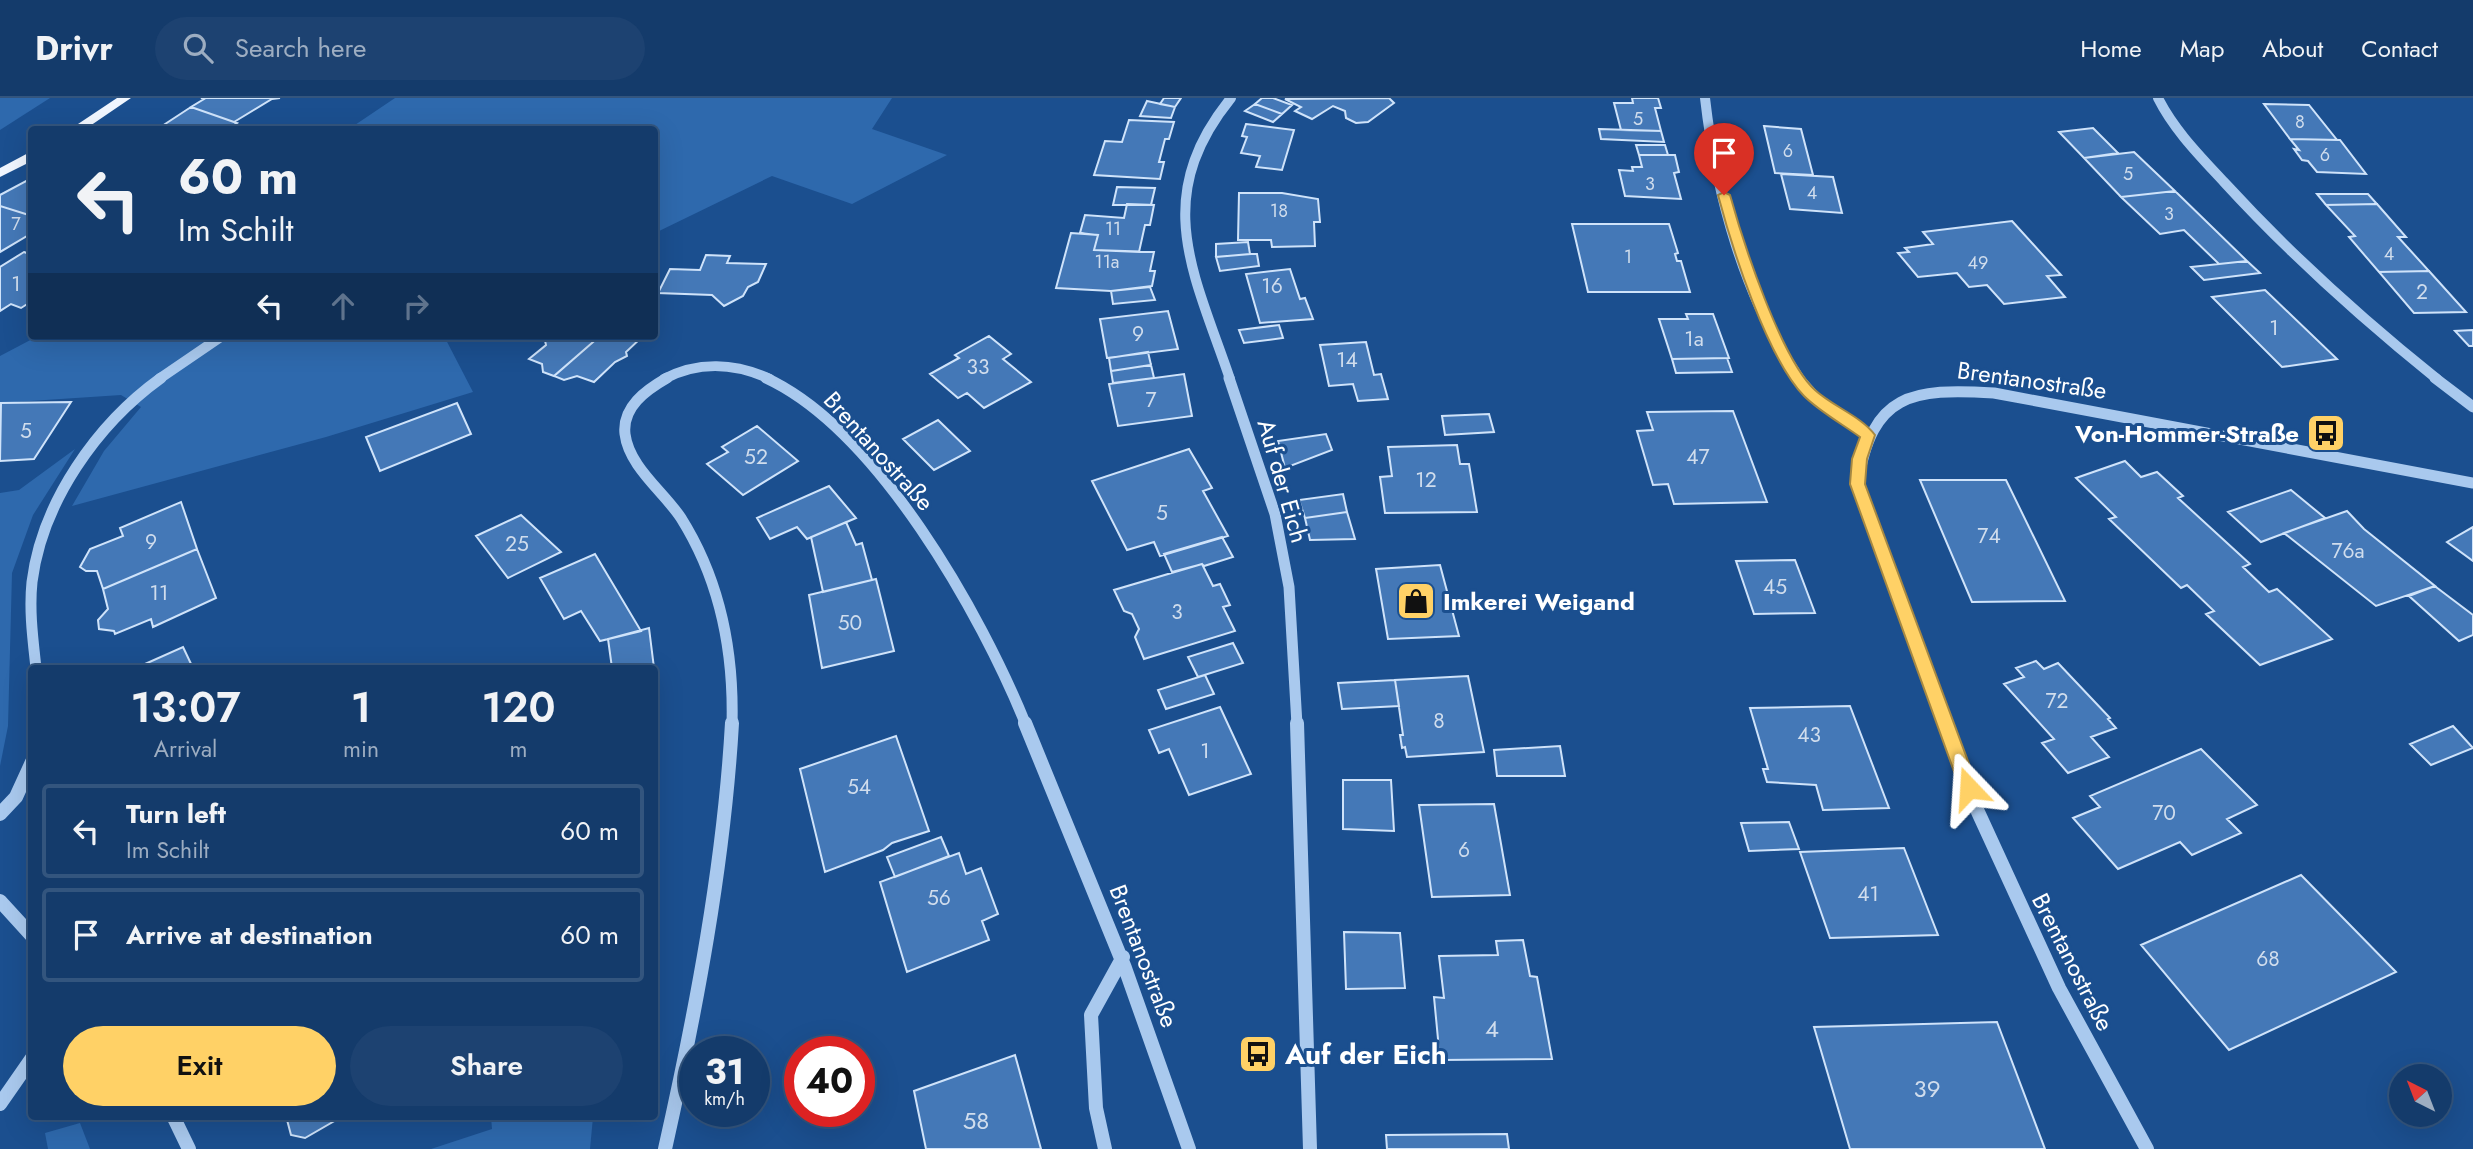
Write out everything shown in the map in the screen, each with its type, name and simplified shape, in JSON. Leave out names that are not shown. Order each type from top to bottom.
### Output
[{"type":"main road","points":[[81,126],[125,98]]},
{"type":"main road","points":[[0,173],[28,157]]},
{"type":"street","name":"Auf der Eich","points":[[1231,98],[1200,141],[1187,182],[1182,218],[1187,251],[1275,514],[1289,587],[1296,659],[1310,1149]]},
{"type":"street","points":[[1705,98],[1717,170],[1731,221],[1772,334],[1787,363],[1809,393],[1867,435]]},
{"type":"street","points":[[2158,98],[2191,145],[2284,247],[2408,358],[2473,407]]},
{"type":"street","points":[[36,665],[32,622],[34,573],[53,512],[90,447],[146,388],[216,340]]},
{"type":"street","name":"Brentanostraße","points":[[665,1149],[682,1079],[721,838],[731,736],[724,622],[712,580],[694,541],[664,492],[632,456],[624,437],[627,415],[647,391],[676,374],[706,365],[740,368],[763,375],[793,392],[829,423],[914,522],[988,637],[1123,957],[1189,1149]]},
{"type":"street","name":"Brentanostraße","points":[[2147,1149],[2059,988],[1978,812],[1858,484],[1860,459],[1867,435],[1885,411],[1909,396],[1959,390],[1994,393],[2255,439],[2473,483]]},
{"type":"street","points":[[0,814],[16,797],[28,771]]},
{"type":"street","points":[[0,901],[28,932]]},
{"type":"street","points":[[1105,1149],[1097,1108],[1091,1015],[1123,957]]},
{"type":"street","points":[[175,1120],[189,1149]]},
{"type":"lane","points":[[0,1104],[28,1064]]},
{"type":"shaded area","points":[[0,98],[50,98],[0,130]]},
{"type":"shaded area","points":[[395,98],[892,98],[872,129],[947,155],[852,204],[772,176],[658,232],[658,126],[353,126]]},
{"type":"shaded area","points":[[30,340],[446,340],[473,392],[326,437],[72,506],[104,451],[141,407],[121,395],[0,403],[0,356]]},
{"type":"shaded area","points":[[75,449],[33,515],[12,573],[8,726],[0,766],[0,493],[19,490]]},
{"type":"shaded area","points":[[491,1120],[593,1120],[590,1149],[431,1149],[492,1129]]},
{"type":"shaded area","points":[[80,1123],[90,1149],[48,1149],[45,1133]]},
{"type":"building","points":[[201,98],[280,98],[272,99],[234,122],[191,107],[204,99]]},
{"type":"building","points":[[1164,98],[1181,98],[1175,107],[1160,104]]},
{"type":"building","points":[[1262,98],[1273,98],[1292,105],[1282,114],[1255,104]]},
{"type":"building","points":[[1389,98],[1394,103],[1368,122],[1356,123],[1346,118],[1345,111],[1333,106],[1312,119],[1295,111],[1301,107],[1285,99]]},
{"type":"building","points":[[1632,98],[1658,98],[1661,108],[1655,108],[1661,131],[1621,130],[1614,103],[1633,103]]},
{"type":"building","points":[[1147,101],[1175,107],[1171,118],[1140,116]]},
{"type":"building","points":[[1255,104],[1282,114],[1273,122],[1245,111]]},
{"type":"building","points":[[2264,104],[2309,105],[2337,140],[2290,139]]},
{"type":"building","points":[[191,107],[237,123],[233,126],[162,126]]},
{"type":"building","points":[[1129,120],[1174,122],[1169,139],[1165,139],[1159,162],[1164,162],[1160,179],[1094,175],[1105,141],[1122,142]]},
{"type":"building","points":[[1246,124],[1294,130],[1282,170],[1256,167],[1260,156],[1241,153],[1247,137],[1242,136]]},
{"type":"building","points":[[1764,126],[1801,129],[1813,175],[1775,173]]},
{"type":"building","points":[[2093,128],[2118,153],[2084,158],[2059,132]]},
{"type":"building","points":[[1599,129],[1661,131],[1664,142],[1601,139]]},
{"type":"building","points":[[2290,139],[2340,140],[2366,174],[2317,172],[2308,161],[2302,160],[2294,149],[2299,150]]},
{"type":"building","points":[[1636,145],[1665,145],[1668,155],[1639,155]]},
{"type":"building","points":[[2134,152],[2175,191],[2121,197],[2084,158]]},
{"type":"building","points":[[1639,155],[1675,155],[1679,172],[1674,173],[1681,199],[1625,196],[1619,170],[1633,171],[1632,167],[1642,167]]},
{"type":"building","points":[[1781,174],[1833,177],[1842,213],[1790,209]]},
{"type":"building","points":[[28,182],[28,215],[0,206],[0,195]]},
{"type":"building","points":[[1117,187],[1155,188],[1151,205],[1113,205]]},
{"type":"building","points":[[2175,191],[2247,261],[2219,264],[2184,230],[2160,234],[2121,197]]},
{"type":"building","points":[[1239,193],[1282,193],[1318,199],[1320,222],[1314,222],[1315,246],[1272,247],[1271,240],[1238,240]]},
{"type":"building","points":[[2317,194],[2368,194],[2377,204],[2326,205]]},
{"type":"building","points":[[1127,204],[1154,205],[1150,225],[1145,225],[1139,252],[1094,250],[1098,235],[1080,233],[1085,215],[1124,218]]},
{"type":"building","points":[[2377,204],[2406,237],[2398,237],[2429,271],[2379,272],[2349,237],[2355,236],[2326,205]]},
{"type":"building","points":[[0,206],[28,215],[28,235],[0,252]]},
{"type":"building","points":[[2012,221],[2061,275],[2047,276],[2065,297],[2004,304],[1987,285],[1969,287],[1957,273],[1918,277],[1898,253],[1909,252],[1905,248],[1933,244],[1923,232]]},
{"type":"building","points":[[1572,224],[1669,224],[1678,253],[1675,254],[1677,261],[1681,261],[1690,292],[1588,292]]},
{"type":"building","points":[[1071,233],[1098,235],[1094,250],[1154,252],[1150,271],[1155,271],[1152,286],[1111,291],[1056,288]]},
{"type":"building","points":[[1248,242],[1250,254],[1216,257],[1216,244]]},
{"type":"building","points":[[24,252],[28,254],[28,304],[21,308],[11,304],[0,311],[0,267]]},
{"type":"building","points":[[1257,254],[1259,266],[1220,271],[1216,257]]},
{"type":"building","points":[[706,255],[730,256],[727,263],[766,264],[758,282],[748,287],[743,296],[724,306],[712,295],[658,293],[670,269],[700,270]]},
{"type":"building","points":[[2247,261],[2260,273],[2204,280],[2191,267]]},
{"type":"building","points":[[1290,269],[1300,299],[1305,298],[1313,319],[1260,323],[1246,274]]},
{"type":"building","points":[[2429,271],[2466,312],[2414,313],[2379,272]]},
{"type":"building","points":[[1150,287],[1155,300],[1113,304],[1111,291]]},
{"type":"building","points":[[2265,290],[2337,359],[2282,367],[2212,297]]},
{"type":"building","points":[[1168,311],[1178,349],[1107,358],[1100,319]]},
{"type":"building","points":[[1686,314],[1713,314],[1729,358],[1672,359],[1659,319],[1688,319]]},
{"type":"building","points":[[1279,325],[1283,338],[1244,343],[1239,330]]},
{"type":"building","points":[[2473,330],[2473,346],[2469,346],[2455,331]]},
{"type":"building","points":[[989,336],[1011,354],[1003,359],[1031,382],[984,408],[967,393],[958,398],[930,374],[959,358],[955,355]]},
{"type":"building","points":[[545,340],[595,340],[554,376],[543,372],[542,364],[529,359],[546,345]]},
{"type":"building","points":[[595,340],[639,340],[626,352],[627,356],[615,362],[594,382],[577,376],[564,380],[554,376]]},
{"type":"building","points":[[1366,342],[1374,375],[1381,374],[1388,399],[1358,401],[1353,384],[1329,386],[1320,345]]},
{"type":"building","points":[[1148,352],[1151,365],[1111,371],[1109,358]]},
{"type":"building","points":[[1727,358],[1732,372],[1676,373],[1672,359]]},
{"type":"building","points":[[1151,365],[1154,378],[1113,383],[1111,371]]},
{"type":"building","points":[[1184,374],[1192,416],[1118,426],[1109,384]]},
{"type":"building","points":[[71,402],[34,459],[0,461],[1,403]]},
{"type":"building","points":[[457,403],[471,434],[380,471],[366,437]]},
{"type":"building","points":[[1733,411],[1767,502],[1674,504],[1668,484],[1653,485],[1637,431],[1653,430],[1647,412]]},
{"type":"building","points":[[1489,414],[1494,432],[1445,435],[1442,416]]},
{"type":"building","points":[[938,420],[970,451],[934,470],[903,439]]},
{"type":"building","points":[[757,426],[798,461],[743,495],[707,464],[728,452],[722,447]]},
{"type":"building","points":[[1326,434],[1332,450],[1285,468],[1278,441]]},
{"type":"building","points":[[1457,445],[1460,464],[1469,464],[1477,512],[1385,513],[1380,477],[1392,476],[1388,447]]},
{"type":"building","points":[[1189,449],[1212,488],[1203,491],[1228,536],[1160,556],[1154,542],[1127,550],[1092,481]]},
{"type":"building","points":[[2125,461],[2141,477],[2157,472],[2183,496],[2178,498],[2250,564],[2243,567],[2269,592],[2277,589],[2332,639],[2260,665],[2206,614],[2214,611],[2187,585],[2181,588],[2109,519],[2116,517],[2076,478]]},
{"type":"building","points":[[1920,480],[2006,480],[2065,601],[1972,602]]},
{"type":"building","points":[[829,486],[856,518],[807,539],[797,527],[770,539],[757,518]]},
{"type":"building","points":[[2291,490],[2325,518],[2261,542],[2228,512]]},
{"type":"building","points":[[1343,494],[1347,512],[1305,518],[1299,500]]},
{"type":"building","points":[[181,502],[197,549],[103,589],[97,571],[86,571],[80,567],[90,549],[123,536],[120,528]]},
{"type":"building","points":[[2347,511],[2364,529],[2435,586],[2376,606],[2284,533]]},
{"type":"building","points":[[1347,512],[1355,539],[1310,540],[1305,518]]},
{"type":"building","points":[[521,515],[561,552],[508,578],[476,536]]},
{"type":"building","points":[[846,522],[856,545],[862,543],[872,580],[823,592],[811,537]]},
{"type":"building","points":[[2473,527],[2473,561],[2447,542]]},
{"type":"building","points":[[1222,537],[1233,557],[1172,572],[1164,554]]},
{"type":"building","points":[[197,549],[216,598],[153,627],[151,619],[115,634],[114,631],[99,629],[98,620],[108,609],[103,589]]},
{"type":"building","points":[[595,554],[641,631],[600,641],[581,611],[564,619],[540,578]]},
{"type":"building","points":[[1795,560],[1815,613],[1754,614],[1736,561]]},
{"type":"building","points":[[1202,564],[1213,586],[1220,584],[1230,605],[1223,607],[1235,631],[1144,659],[1135,637],[1139,629],[1132,614],[1124,611],[1114,590]]},
{"type":"building","points":[[1440,565],[1459,636],[1388,639],[1376,569]]},
{"type":"building","points":[[876,579],[894,651],[822,668],[809,595]]},
{"type":"building","points":[[2435,586],[2473,615],[2473,635],[2459,641],[2409,596]]},
{"type":"building","points":[[649,628],[654,665],[612,665],[608,639]]},
{"type":"building","points":[[1233,643],[1243,663],[1198,677],[1188,657]]},
{"type":"building","points":[[183,647],[192,665],[143,665]]},
{"type":"building","points":[[2036,661],[2044,669],[2058,663],[2110,718],[2108,719],[2116,728],[2091,737],[2109,757],[2068,773],[2042,743],[2054,739],[2004,684],[2024,677],[2016,668]]},
{"type":"building","points":[[1205,675],[1214,694],[1166,709],[1158,690]]},
{"type":"building","points":[[1468,676],[1484,752],[1407,757],[1405,747],[1402,748],[1400,735],[1403,735],[1395,680]]},
{"type":"building","points":[[1395,680],[1399,706],[1342,709],[1338,683]]},
{"type":"building","points":[[1850,706],[1889,808],[1823,810],[1816,785],[1767,782],[1763,769],[1768,769],[1750,708]]},
{"type":"building","points":[[1220,707],[1251,774],[1189,795],[1169,749],[1159,753],[1149,730]]},
{"type":"building","points":[[2453,726],[2473,748],[2431,765],[2410,744]]},
{"type":"building","points":[[896,736],[929,831],[892,843],[883,850],[825,872],[800,769]]},
{"type":"building","points":[[1560,746],[1565,776],[1497,776],[1494,750]]},
{"type":"building","points":[[2201,749],[2257,805],[2227,819],[2241,833],[2192,855],[2180,842],[2118,869],[2073,818],[2100,807],[2090,796]]},
{"type":"building","points":[[1343,780],[1391,780],[1394,831],[1343,829]]},
{"type":"building","points":[[1494,804],[1510,895],[1432,897],[1419,805]]},
{"type":"building","points":[[1789,822],[1799,849],[1749,851],[1741,823]]},
{"type":"building","points":[[941,837],[949,856],[895,877],[887,857]]},
{"type":"building","points":[[1904,848],[1938,935],[1830,938],[1800,852]]},
{"type":"building","points":[[959,853],[966,874],[981,868],[998,914],[982,921],[989,940],[907,972],[880,882]]},
{"type":"building","points":[[2301,875],[2396,972],[2229,1050],[2141,945]]},
{"type":"building","points":[[1344,932],[1400,933],[1405,988],[1346,989]]},
{"type":"building","points":[[1523,940],[1530,976],[1537,977],[1552,1059],[1440,1060],[1434,997],[1444,998],[1439,956],[1498,955],[1496,941]]},
{"type":"building","points":[[1997,1022],[2045,1149],[1850,1149],[1814,1027]]},
{"type":"building","points":[[1015,1055],[1041,1149],[926,1149],[914,1091]]},
{"type":"building","points":[[287,1120],[336,1120],[305,1138],[291,1135]]},
{"type":"building","points":[[1507,1134],[1509,1149],[1387,1149],[1386,1135]]},
{"type":"place","name":"Von-Hommer-Straße","points":[[2326,433]]},
{"type":"place","name":"Imkerei Weigand","points":[[1416,601]]},
{"type":"place","name":"Auf der Eich","points":[[1258,1054]]},
{"type":"route","points":[[1724,195],[1738,246],[1772,334],[1787,363],[1809,393],[1837,416],[1867,435],[1860,459],[1858,484],[1868,519],[1969,788]]}]
